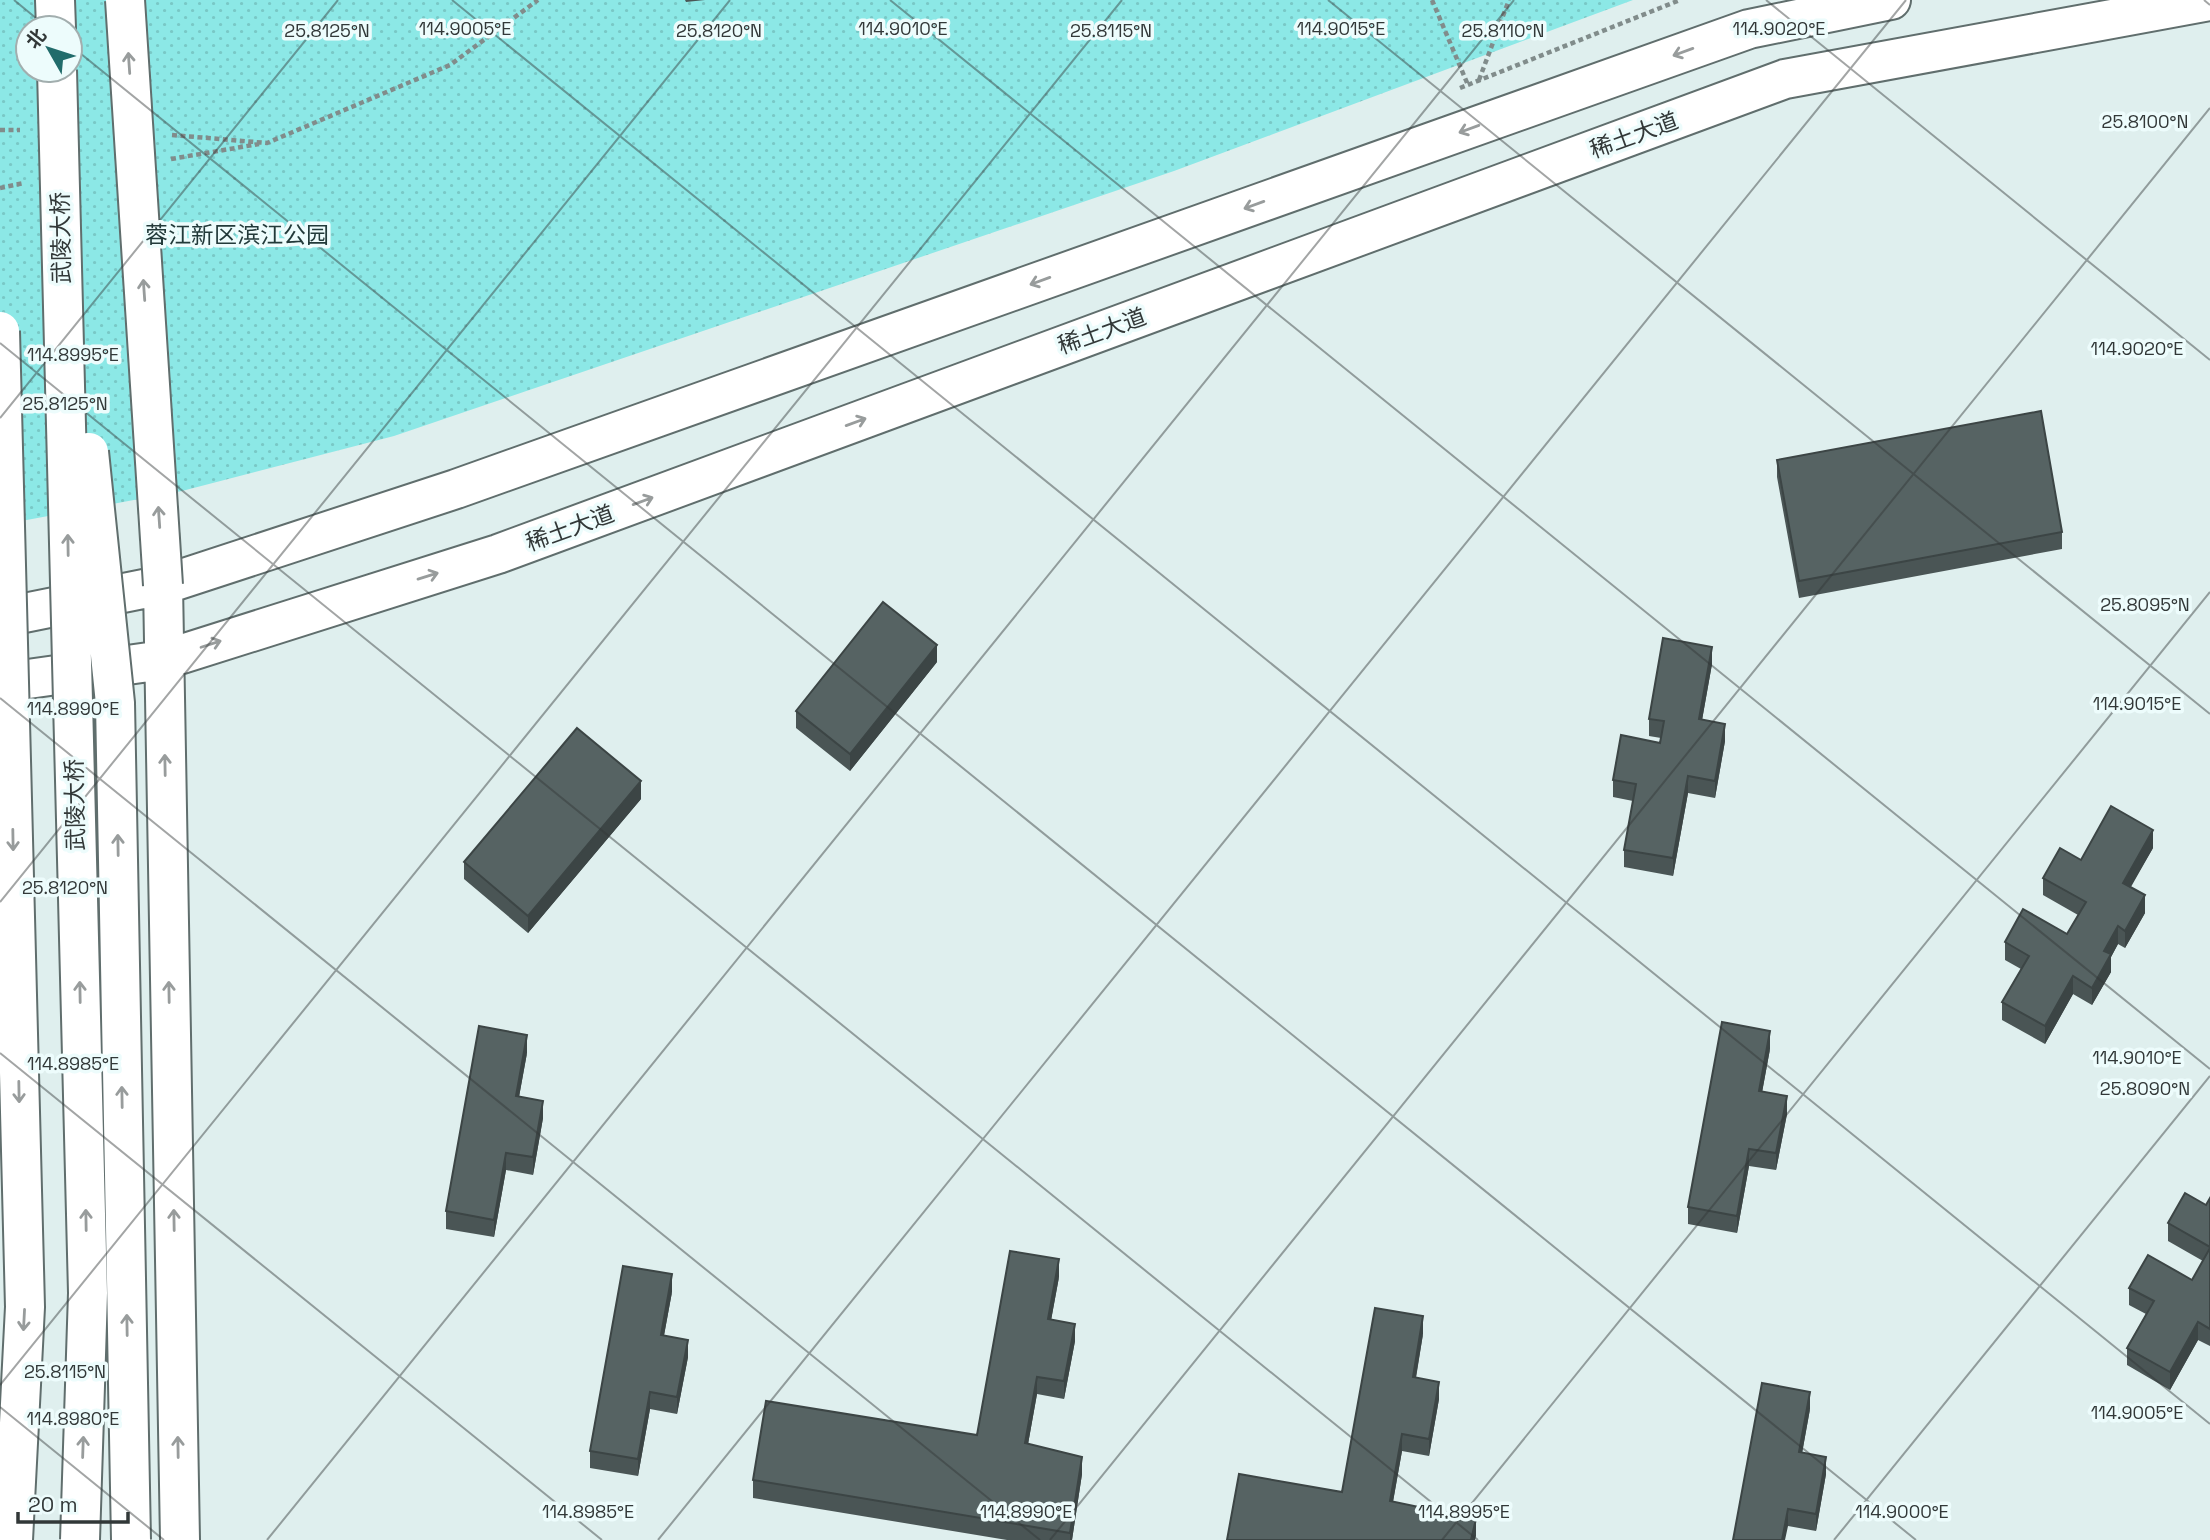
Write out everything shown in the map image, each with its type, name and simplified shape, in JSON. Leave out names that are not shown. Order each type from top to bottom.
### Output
[{"type":"main road","points":[[125,0],[163,585],[180,1540]]},
{"type":"main road","points":[[0,618],[163,585],[456,489],[1749,29],[1891,0]]},
{"type":"main road","name":"稀土大道","points":[[0,683],[163,660],[498,554],[1785,79],[2210,2]]},
{"type":"main road","name":"武陵大桥","points":[[57,84],[88,1293],[80,1540]]},
{"type":"main road","points":[[58,157],[115,703],[131,1540]]},
{"type":"main road","points":[[0,331],[25,1307],[13,1540]]},
{"type":"path","points":[[159,134],[267,143],[450,65],[538,0]]},
{"type":"path","points":[[1432,0],[1468,85]]},
{"type":"path","points":[[1479,81],[1509,0]]},
{"type":"path","points":[[0,131],[26,130]]},
{"type":"green space","name":"蓉江新区滨江公园","points":[[0,0],[1633,0],[1174,171],[394,436],[182,491],[0,525]]},
{"type":"building","points":[[2041,411],[2062,532],[1799,581],[1777,460]]},
{"type":"building","points":[[883,602],[937,645],[850,754],[796,711]]},
{"type":"building","points":[[1663,638],[1712,647],[1699,719],[1725,724],[1715,781],[1688,776],[1673,858],[1624,850],[1636,784],[1613,780],[1621,735],[1660,743],[1664,721],[1649,719]]},
{"type":"building","points":[[577,728],[641,781],[528,916],[464,862]]},
{"type":"building","points":[[2111,806],[2153,830],[2123,883],[2145,895],[2125,931],[2118,926],[2104,951],[2111,954],[2092,988],[2073,976],[2045,1026],[2002,1002],[2029,956],[2005,942],[2023,909],[2067,934],[2086,902],[2043,878],[2060,848],[2081,860]]},
{"type":"building","points":[[1722,1022],[1770,1031],[1759,1091],[1787,1096],[1776,1153],[1749,1149],[1737,1216],[1688,1207]]},
{"type":"building","points":[[479,1026],[527,1035],[516,1096],[543,1101],[533,1157],[506,1153],[494,1220],[446,1211]]},
{"type":"building","points":[[2185,1193],[2206,1205],[2210,1198],[2210,1247],[2168,1223]]},
{"type":"building","points":[[2210,1248],[2210,1329],[2198,1322],[2170,1372],[2127,1348],[2154,1301],[2129,1288],[2148,1255],[2192,1280]]},
{"type":"building","points":[[1010,1251],[1059,1259],[1048,1319],[1075,1324],[1064,1381],[1037,1377],[1025,1443],[1082,1457],[1070,1533],[753,1480],[766,1401],[977,1435]]},
{"type":"building","points":[[623,1266],[672,1274],[661,1335],[688,1340],[677,1397],[650,1392],[638,1459],[590,1451]]},
{"type":"building","points":[[1375,1308],[1423,1316],[1413,1377],[1439,1382],[1429,1439],[1402,1434],[1390,1501],[1476,1519],[1471,1540],[1227,1540],[1239,1474],[1342,1492]]},
{"type":"building","points":[[1762,1383],[1810,1392],[1799,1452],[1826,1457],[1816,1514],[1788,1509],[1782,1540],[1733,1540]]}]
